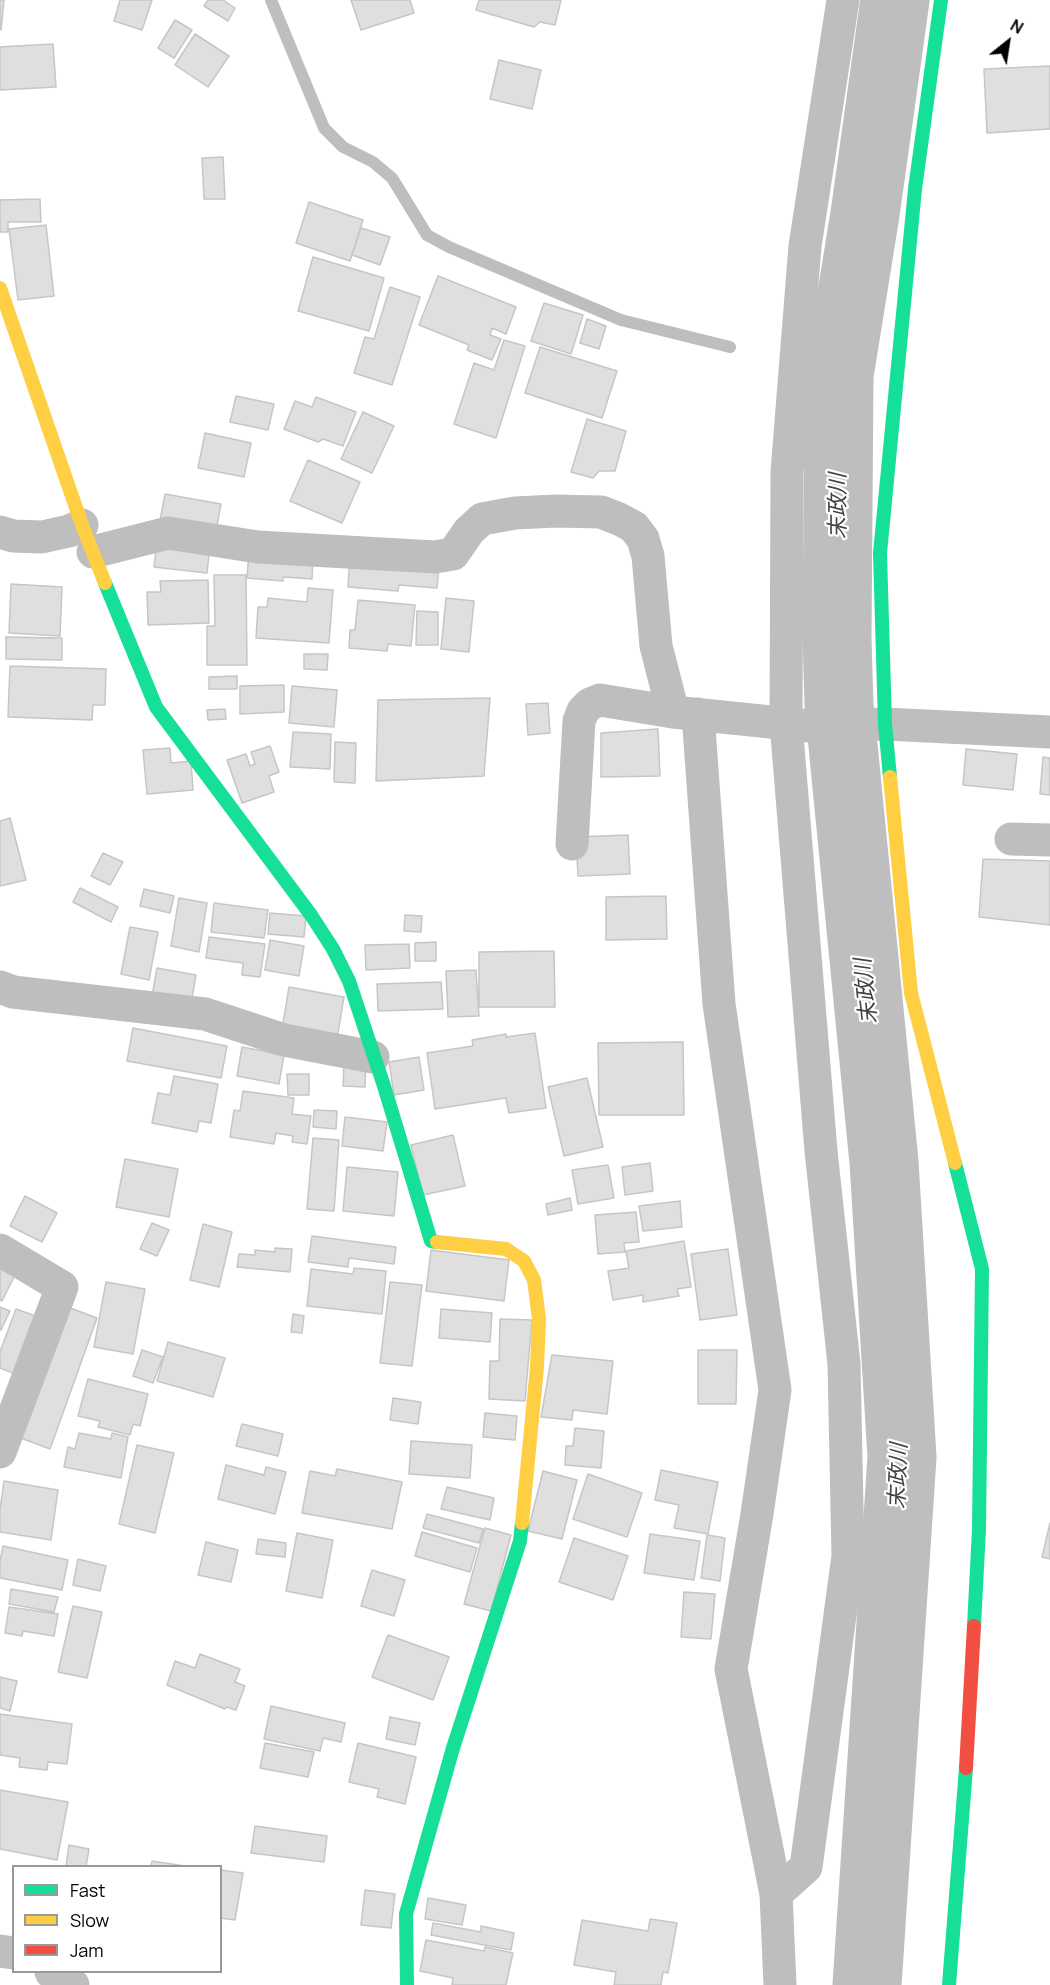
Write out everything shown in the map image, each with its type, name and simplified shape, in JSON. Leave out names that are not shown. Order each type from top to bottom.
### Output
[{"type":"street","points":[[776,1894],[806,1867],[848,1556],[844,1364],[821,1151],[787,472],[805,246],[843,0]]},
{"type":"street","points":[[940,0],[915,189],[880,553],[878,724],[911,993],[982,1269],[979,1529],[962,1832],[949,1985]]},
{"type":"street","points":[[0,288],[87,539],[156,707],[311,915],[333,949],[349,981],[430,1241],[506,1249],[524,1261],[534,1280],[539,1319],[537,1367],[520,1541],[453,1748],[406,1914],[407,1985]]},
{"type":"street","points":[[0,532],[14,536],[42,537],[69,531],[87,539],[168,533],[258,547],[435,557],[453,555],[469,531],[482,519],[515,513],[556,511],[601,512],[634,527],[643,539],[648,556],[656,646],[686,713],[719,1004],[775,1390],[731,1668],[776,1894],[780,1985]]},
{"type":"street","points":[[572,844],[579,721],[583,711],[590,704],[600,700],[686,713],[798,724],[878,724],[1050,732]]},
{"type":"street","points":[[1011,839],[1050,840]]},
{"type":"street","points":[[0,987],[13,992],[205,1014],[284,1040],[373,1057]]},
{"type":"street","points":[[0,1250],[62,1287],[0,1452]]},
{"type":"street","points":[[54,1973],[73,1985]]},
{"type":"building","points":[[0,0],[4,0],[1,30],[0,30]]},
{"type":"building","points":[[120,0],[152,0],[142,30],[114,21]]},
{"type":"building","points":[[208,0],[223,0],[235,8],[228,21],[204,6]]},
{"type":"building","points":[[351,0],[410,0],[414,13],[361,30]]},
{"type":"building","points":[[479,0],[561,0],[555,25],[540,22],[534,27],[476,10]]},
{"type":"building","points":[[175,20],[192,30],[174,58],[158,48]]},
{"type":"building","points":[[195,34],[229,56],[208,87],[175,65]]},
{"type":"building","points":[[53,44],[56,87],[0,90],[0,47]]},
{"type":"building","points":[[499,60],[541,70],[532,109],[490,99]]},
{"type":"building","points":[[1050,66],[1050,129],[987,133],[984,69]]},
{"type":"building","points":[[223,157],[225,199],[204,199],[202,158]]},
{"type":"building","points":[[40,199],[41,222],[8,222],[8,232],[0,232],[0,200]]},
{"type":"building","points":[[309,202],[363,220],[350,261],[296,243]]},
{"type":"building","points":[[46,225],[54,296],[18,300],[9,229]]},
{"type":"building","points":[[361,228],[390,237],[380,265],[352,255]]},
{"type":"building","points":[[313,257],[384,278],[369,331],[298,311]]},
{"type":"building","points":[[438,276],[516,307],[506,334],[492,328],[490,335],[501,339],[492,360],[467,350],[469,345],[419,325]]},
{"type":"building","points":[[390,287],[420,297],[392,385],[354,373],[365,337],[374,339]]},
{"type":"building","points":[[544,303],[583,315],[571,354],[531,341]]},
{"type":"building","points":[[587,319],[606,326],[599,349],[580,343]]},
{"type":"building","points":[[504,340],[525,346],[496,438],[454,424],[474,363],[494,370]]},
{"type":"building","points":[[540,347],[617,371],[602,418],[525,393]]},
{"type":"building","points":[[236,396],[274,404],[268,430],[230,422]]},
{"type":"building","points":[[316,397],[356,412],[343,446],[323,439],[318,442],[284,429],[295,401],[312,407]]},
{"type":"building","points":[[363,412],[394,426],[372,473],[341,459]]},
{"type":"building","points":[[587,419],[626,431],[615,471],[599,471],[593,478],[571,472]]},
{"type":"building","points":[[205,433],[251,443],[244,477],[198,468]]},
{"type":"building","points":[[308,460],[360,482],[342,523],[290,501]]},
{"type":"building","points":[[165,494],[221,504],[215,536],[159,526]]},
{"type":"building","points":[[157,540],[210,545],[207,573],[154,567]]},
{"type":"building","points":[[249,551],[313,556],[312,579],[283,577],[283,581],[247,578]]},
{"type":"building","points":[[350,555],[439,567],[437,588],[399,585],[398,591],[348,587]]},
{"type":"building","points":[[214,575],[246,575],[247,665],[207,665],[207,626],[215,626]]},
{"type":"building","points":[[208,580],[209,623],[148,625],[147,592],[161,592],[160,581]]},
{"type":"building","points":[[11,584],[62,587],[60,636],[9,633]]},
{"type":"building","points":[[308,588],[333,590],[329,643],[256,638],[258,607],[267,607],[268,598],[307,602]]},
{"type":"building","points":[[446,598],[474,601],[469,652],[441,649]]},
{"type":"building","points":[[358,600],[415,605],[411,646],[388,644],[387,651],[349,648],[350,630],[355,630]]},
{"type":"building","points":[[417,611],[438,612],[438,645],[416,645]]},
{"type":"building","points":[[6,637],[62,638],[62,660],[6,659]]},
{"type":"building","points":[[304,654],[328,654],[327,670],[304,669]]},
{"type":"building","points":[[10,666],[106,669],[105,705],[93,705],[92,720],[8,717]]},
{"type":"building","points":[[237,676],[237,689],[209,689],[209,677]]},
{"type":"building","points":[[284,685],[284,712],[240,714],[240,686]]},
{"type":"building","points":[[292,686],[337,690],[334,727],[289,723]]},
{"type":"building","points":[[490,698],[484,776],[376,781],[378,700]]},
{"type":"building","points":[[548,703],[550,733],[528,735],[526,704]]},
{"type":"building","points":[[225,709],[226,719],[208,720],[207,710]]},
{"type":"building","points":[[658,729],[660,776],[601,777],[601,733]]},
{"type":"building","points":[[293,732],[331,734],[330,769],[290,767]]},
{"type":"building","points":[[335,742],[356,743],[355,783],[334,782]]},
{"type":"building","points":[[270,746],[279,772],[269,776],[274,792],[242,803],[227,760],[246,754],[250,766],[255,764],[251,752]]},
{"type":"building","points":[[170,748],[171,763],[191,761],[193,790],[147,794],[143,750]]},
{"type":"building","points":[[966,749],[1017,754],[1013,790],[963,785]]},
{"type":"building","points":[[1043,757],[1050,758],[1050,795],[1040,794]]},
{"type":"building","points":[[10,818],[26,880],[0,886],[0,821]]},
{"type":"building","points":[[628,835],[630,874],[578,876],[576,837]]},
{"type":"building","points":[[103,853],[123,862],[110,885],[91,876]]},
{"type":"building","points":[[983,859],[1050,861],[1050,925],[979,917]]},
{"type":"building","points":[[80,888],[118,907],[111,922],[73,902]]},
{"type":"building","points":[[144,889],[174,896],[170,913],[140,906]]},
{"type":"building","points":[[666,896],[667,939],[606,940],[606,897]]},
{"type":"building","points":[[179,898],[207,903],[199,952],[171,946]]},
{"type":"building","points":[[214,903],[268,910],[264,938],[211,932]]},
{"type":"building","points":[[270,913],[306,916],[304,937],[268,934]]},
{"type":"building","points":[[405,915],[422,916],[421,932],[404,931]]},
{"type":"building","points":[[130,927],[158,932],[149,980],[121,974]]},
{"type":"building","points":[[209,937],[265,944],[260,977],[242,975],[243,963],[206,958]]},
{"type":"building","points":[[270,940],[304,946],[299,976],[265,970]]},
{"type":"building","points":[[436,942],[436,961],[415,961],[415,943]]},
{"type":"building","points":[[409,944],[410,968],[366,970],[365,945]]},
{"type":"building","points":[[554,951],[555,1007],[479,1007],[479,952]]},
{"type":"building","points":[[157,968],[196,975],[190,1009],[151,1002]]},
{"type":"building","points":[[476,970],[479,1016],[448,1017],[446,971]]},
{"type":"building","points":[[441,982],[443,1009],[378,1011],[377,984]]},
{"type":"building","points":[[289,987],[344,997],[337,1039],[282,1029]]},
{"type":"building","points":[[133,1028],[227,1046],[221,1078],[127,1061]]},
{"type":"building","points":[[535,1033],[546,1108],[509,1113],[506,1098],[435,1109],[427,1053],[473,1046],[472,1040],[506,1034],[506,1037]]},
{"type":"building","points":[[683,1042],[684,1115],[599,1115],[598,1043]]},
{"type":"building","points":[[242,1047],[284,1055],[279,1084],[237,1076]]},
{"type":"building","points":[[419,1057],[424,1090],[394,1095],[389,1062]]},
{"type":"building","points":[[344,1063],[366,1063],[365,1087],[343,1086]]},
{"type":"building","points":[[287,1074],[309,1074],[309,1095],[288,1095]]},
{"type":"building","points":[[174,1076],[218,1084],[211,1123],[199,1121],[197,1132],[152,1123],[158,1093],[170,1095]]},
{"type":"building","points":[[587,1078],[603,1147],[564,1156],[548,1087]]},
{"type":"building","points":[[243,1091],[294,1098],[292,1114],[311,1116],[307,1144],[292,1142],[293,1136],[276,1133],[274,1144],[230,1137],[234,1110],[240,1111]]},
{"type":"building","points":[[314,1110],[337,1111],[336,1129],[313,1127]]},
{"type":"building","points":[[345,1117],[387,1122],[383,1151],[342,1146]]},
{"type":"building","points":[[453,1135],[465,1186],[423,1195],[411,1145]]},
{"type":"building","points":[[313,1138],[339,1140],[334,1211],[307,1209]]},
{"type":"building","points":[[125,1159],[178,1169],[169,1217],[116,1207]]},
{"type":"building","points":[[650,1163],[653,1191],[625,1195],[622,1167]]},
{"type":"building","points":[[608,1165],[614,1198],[578,1204],[572,1170]]},
{"type":"building","points":[[347,1167],[398,1172],[394,1216],[343,1211]]},
{"type":"building","points":[[25,1196],[57,1213],[42,1242],[10,1226]]},
{"type":"building","points":[[570,1198],[572,1210],[548,1215],[546,1204]]},
{"type":"building","points":[[680,1201],[682,1227],[643,1231],[639,1206]]},
{"type":"building","points":[[636,1212],[639,1242],[624,1243],[625,1252],[598,1254],[595,1215]]},
{"type":"building","points":[[152,1223],[169,1230],[157,1256],[140,1249]]},
{"type":"building","points":[[203,1224],[232,1232],[219,1287],[190,1280]]},
{"type":"building","points":[[312,1236],[396,1247],[394,1264],[349,1258],[348,1267],[308,1262]]},
{"type":"building","points":[[684,1241],[691,1287],[677,1289],[679,1296],[643,1302],[643,1295],[613,1300],[608,1271],[629,1268],[626,1251]]},
{"type":"building","points":[[275,1248],[292,1249],[290,1272],[237,1267],[239,1254],[255,1255],[255,1250],[275,1252]]},
{"type":"building","points":[[728,1249],[737,1315],[700,1320],[691,1254]]},
{"type":"building","points":[[431,1250],[509,1260],[504,1301],[426,1291]]},
{"type":"building","points":[[0,1267],[15,1275],[2,1301],[0,1300]]},
{"type":"building","points":[[354,1268],[386,1271],[382,1314],[307,1306],[311,1269],[353,1274]]},
{"type":"building","points":[[106,1282],[145,1289],[133,1354],[94,1347]]},
{"type":"building","points":[[390,1282],[422,1285],[412,1366],[380,1363]]},
{"type":"building","points":[[65,1306],[97,1318],[50,1449],[18,1437]]},
{"type":"building","points":[[0,1307],[10,1311],[1,1330],[0,1330]]},
{"type":"building","points":[[16,1309],[44,1319],[23,1377],[0,1368],[0,1352]]},
{"type":"building","points":[[441,1309],[492,1313],[490,1342],[439,1338]]},
{"type":"building","points":[[293,1314],[304,1316],[302,1333],[291,1332]]},
{"type":"building","points":[[500,1319],[532,1320],[525,1401],[489,1399],[490,1361],[499,1361]]},
{"type":"building","points":[[168,1342],[225,1358],[213,1397],[157,1381]]},
{"type":"building","points":[[142,1350],[163,1357],[153,1383],[133,1376]]},
{"type":"building","points":[[698,1350],[737,1350],[736,1404],[698,1404]]},
{"type":"building","points":[[552,1355],[613,1361],[607,1414],[573,1410],[572,1420],[541,1417]]},
{"type":"building","points":[[88,1379],[148,1394],[140,1426],[133,1424],[130,1435],[98,1427],[100,1421],[78,1416]]},
{"type":"building","points":[[393,1398],[421,1402],[418,1424],[390,1420]]},
{"type":"building","points":[[485,1413],[517,1416],[515,1440],[483,1437]]},
{"type":"building","points":[[242,1424],[283,1434],[278,1456],[236,1446]]},
{"type":"building","points":[[575,1428],[604,1431],[601,1468],[565,1465],[566,1446],[573,1446]]},
{"type":"building","points":[[79,1433],[111,1439],[112,1433],[128,1437],[121,1478],[64,1467],[68,1447],[75,1449]]},
{"type":"building","points":[[411,1441],[472,1445],[470,1478],[409,1474]]},
{"type":"building","points":[[137,1445],[174,1453],[155,1533],[119,1524]]},
{"type":"building","points":[[226,1465],[264,1475],[266,1467],[286,1472],[275,1514],[218,1499]]},
{"type":"building","points":[[337,1469],[402,1482],[392,1529],[302,1513],[310,1471],[335,1476]]},
{"type":"building","points":[[661,1470],[718,1482],[708,1534],[674,1528],[679,1505],[655,1500]]},
{"type":"building","points":[[543,1471],[577,1480],[562,1539],[528,1531]]},
{"type":"building","points":[[588,1474],[642,1493],[627,1537],[573,1519]]},
{"type":"building","points":[[4,1481],[58,1490],[51,1540],[0,1532]]},
{"type":"building","points":[[447,1487],[494,1498],[490,1520],[441,1509]]},
{"type":"building","points":[[427,1514],[483,1529],[479,1543],[423,1528]]},
{"type":"building","points":[[1050,1523],[1050,1559],[1042,1557]]},
{"type":"building","points":[[485,1528],[511,1535],[491,1611],[464,1604]]},
{"type":"building","points":[[422,1532],[477,1548],[470,1572],[415,1556]]},
{"type":"building","points":[[297,1533],[333,1540],[322,1598],[286,1591]]},
{"type":"building","points":[[650,1534],[700,1541],[694,1580],[644,1573]]},
{"type":"building","points":[[707,1535],[725,1538],[720,1581],[701,1578]]},
{"type":"building","points":[[574,1538],[628,1556],[613,1600],[559,1582]]},
{"type":"building","points":[[258,1539],[286,1543],[285,1557],[256,1554]]},
{"type":"building","points":[[206,1542],[238,1550],[231,1582],[198,1575]]},
{"type":"building","points":[[3,1546],[68,1560],[62,1590],[0,1578]]},
{"type":"building","points":[[78,1559],[106,1566],[100,1591],[73,1585]]},
{"type":"building","points":[[372,1570],[405,1580],[394,1616],[361,1606]]},
{"type":"building","points":[[11,1589],[58,1597],[54,1612],[9,1604]]},
{"type":"building","points":[[684,1592],[715,1594],[711,1639],[681,1637]]},
{"type":"building","points":[[73,1606],[102,1612],[87,1678],[58,1672]]},
{"type":"building","points":[[9,1607],[58,1614],[54,1636],[23,1631],[22,1636],[5,1633]]},
{"type":"building","points":[[388,1635],[449,1657],[433,1700],[372,1677]]},
{"type":"building","points":[[200,1654],[240,1669],[235,1682],[245,1686],[236,1710],[226,1707],[225,1709],[167,1685],[175,1661],[195,1668]]},
{"type":"building","points":[[0,1677],[17,1681],[10,1711],[0,1708]]},
{"type":"building","points":[[271,1706],[345,1723],[341,1742],[323,1738],[320,1751],[264,1739]]},
{"type":"building","points":[[0,1714],[72,1724],[67,1764],[48,1762],[47,1770],[19,1767],[20,1758],[0,1755]]},
{"type":"building","points":[[390,1717],[420,1723],[415,1745],[386,1739]]},
{"type":"building","points":[[265,1743],[314,1752],[308,1777],[260,1768]]},
{"type":"building","points":[[358,1743],[416,1757],[405,1804],[377,1797],[379,1789],[349,1782]]},
{"type":"building","points":[[0,1790],[68,1802],[57,1860],[0,1849]]},
{"type":"building","points":[[255,1826],[327,1836],[324,1862],[251,1853]]},
{"type":"building","points":[[69,1845],[89,1849],[86,1865],[66,1865]]},
{"type":"building","points":[[152,1861],[178,1865],[151,1865]]},
{"type":"building","points":[[222,1870],[243,1873],[235,1920],[222,1918]]},
{"type":"building","points":[[365,1890],[395,1894],[391,1928],[361,1925]]},
{"type":"building","points":[[428,1898],[466,1905],[462,1925],[425,1919]]},
{"type":"building","points":[[650,1919],[677,1923],[668,1973],[663,1972],[661,1985],[614,1985],[616,1972],[574,1965],[582,1920],[648,1931]]},
{"type":"building","points":[[433,1923],[481,1932],[481,1926],[514,1933],[511,1950],[431,1935]]},
{"type":"building","points":[[426,1940],[484,1951],[485,1947],[513,1953],[506,1985],[452,1985],[453,1978],[420,1971]]},
{"type":"waterway","points":[[271,0],[324,128],[343,147],[373,162],[392,178],[427,235],[449,247],[621,320],[730,347]]},
{"type":"waterway","name":"末政川","points":[[867,1985],[902,1457],[884,1162],[839,705],[837,638],[839,375],[865,214],[895,0]]},
{"type":"traffic: fast","points":[[890,777],[885,724],[880,553],[915,189],[941,0]]},
{"type":"traffic: fast","points":[[105,583],[156,707],[311,915],[333,949],[349,981],[431,1241],[437,1242]]},
{"type":"traffic: fast","points":[[955,1163],[982,1269],[979,1529],[974,1626]]},
{"type":"traffic: fast","points":[[407,1985],[406,1914],[453,1748],[520,1541],[522,1523]]},
{"type":"traffic: fast","points":[[949,1985],[966,1768]]},
{"type":"traffic: slow","points":[[0,288],[82,525],[105,583]]},
{"type":"traffic: slow","points":[[890,777],[911,993],[955,1163]]},
{"type":"traffic: slow","points":[[437,1242],[506,1249],[524,1261],[534,1280],[539,1319],[537,1367],[522,1523]]},
{"type":"traffic: jam","points":[[966,1768],[974,1626]]}]
